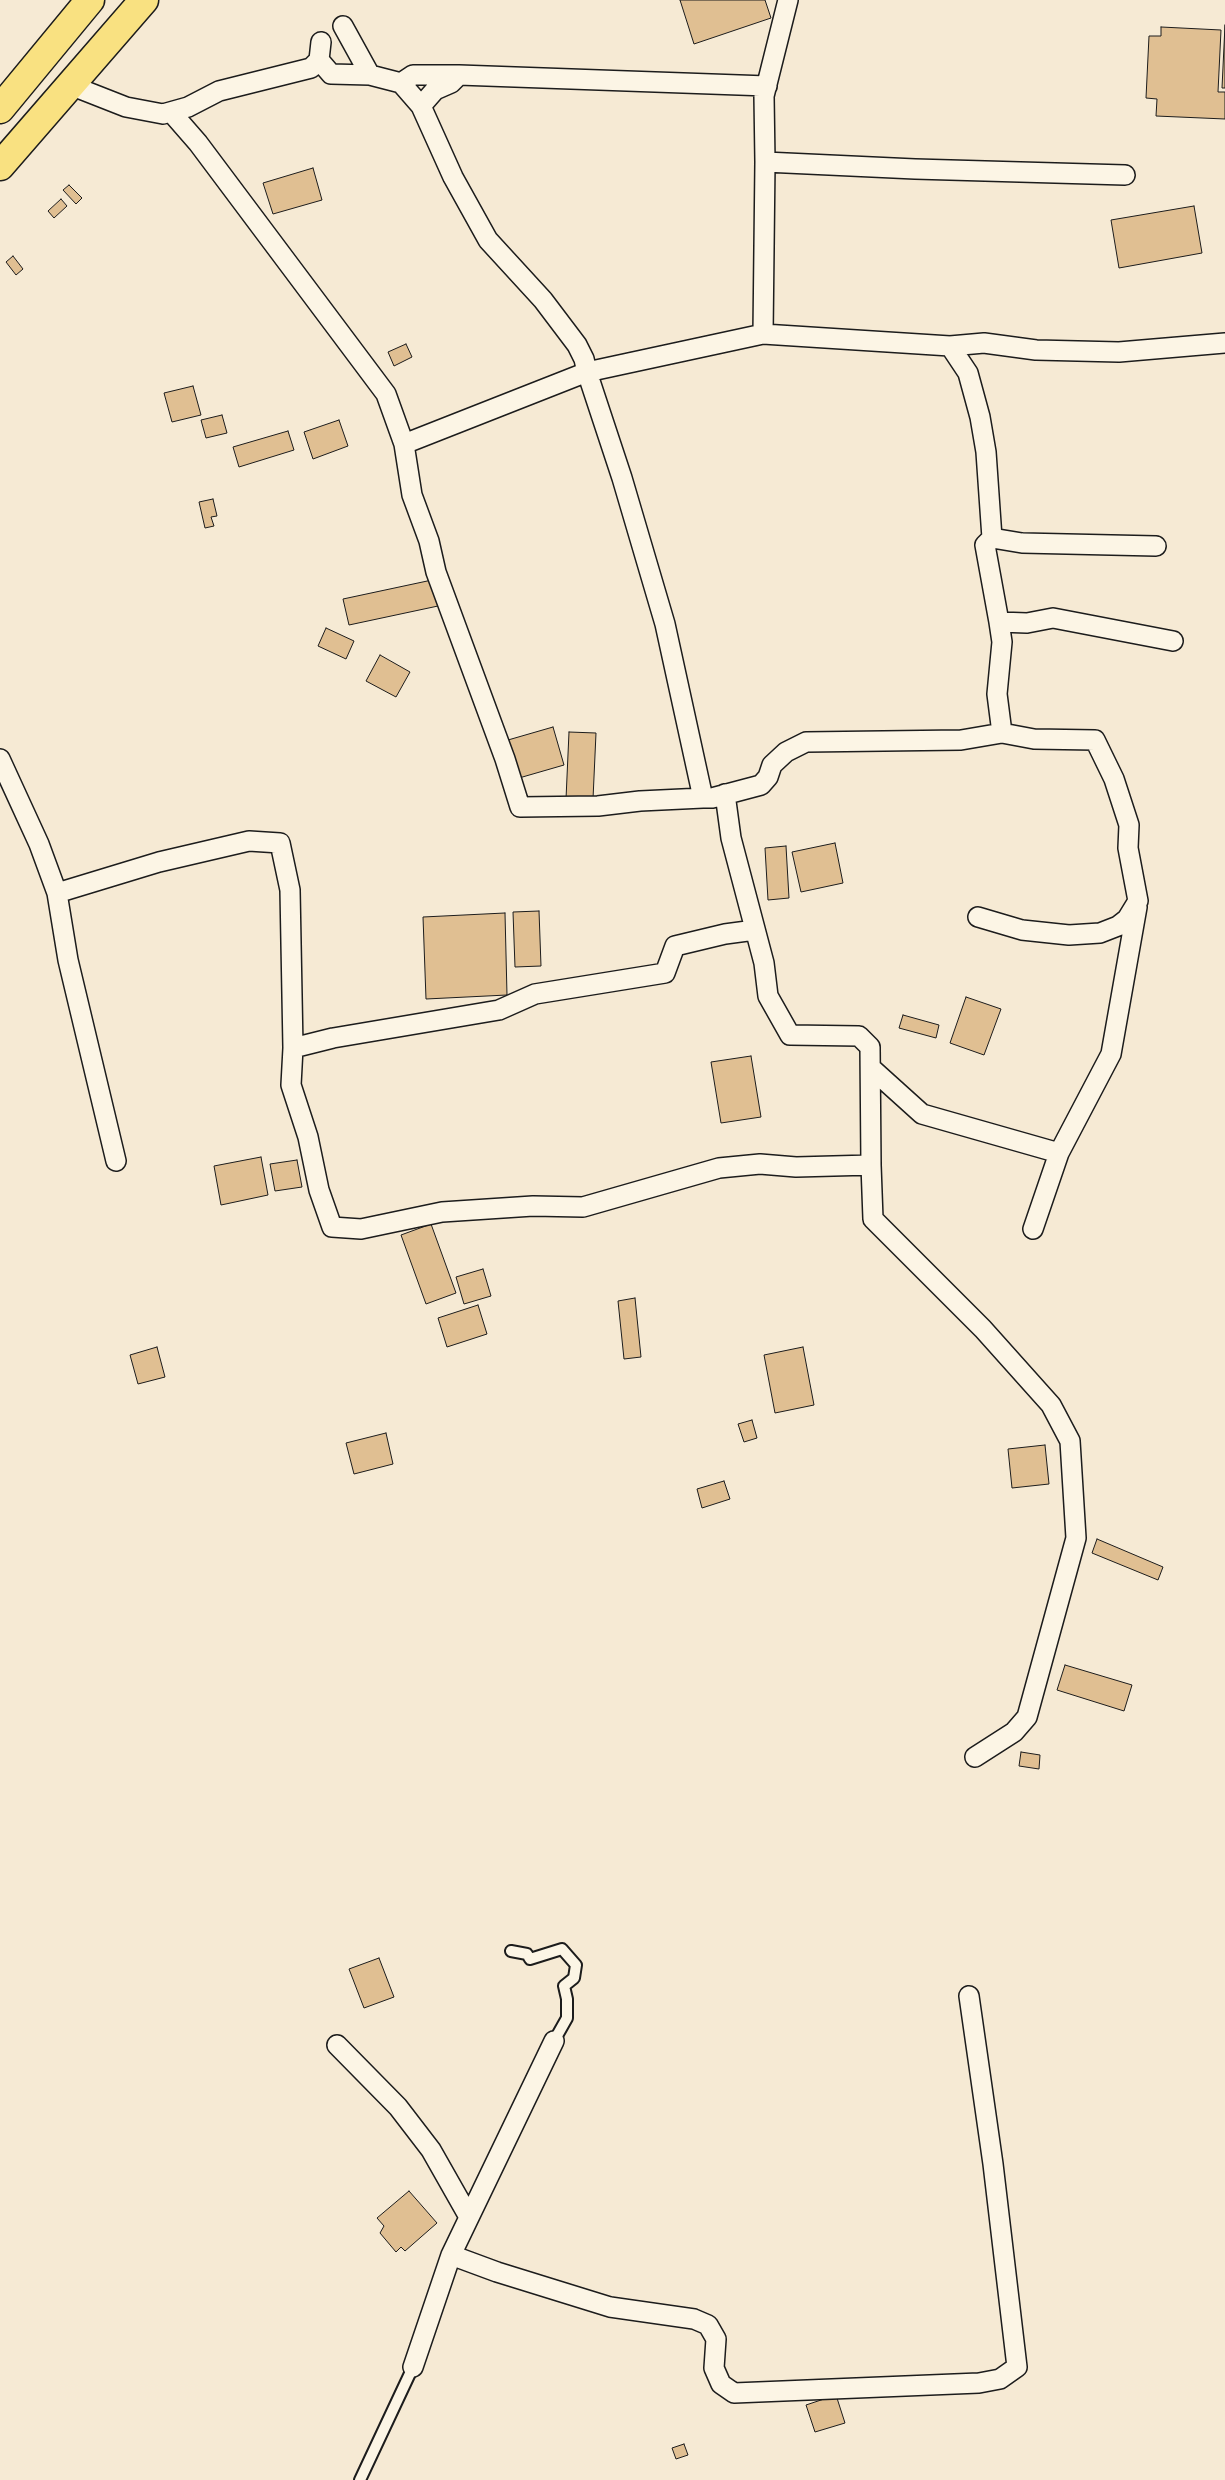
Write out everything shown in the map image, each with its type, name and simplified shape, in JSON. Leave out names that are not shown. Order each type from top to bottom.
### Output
[{"type":"main road","points":[[0,109],[90,0]]},
{"type":"main road","points":[[0,166],[144,0]]},
{"type":"street","points":[[763,334],[764,96],[788,0]]},
{"type":"street","points":[[343,26],[370,75]]},
{"type":"street","points":[[70,85],[126,107],[163,114],[188,107],[219,91],[311,68],[320,51],[331,74],[370,75],[421,93],[435,90],[451,83],[459,75]]},
{"type":"street","points":[[404,88],[414,75],[767,86]]},
{"type":"street","points":[[404,88],[421,106],[453,177],[488,240],[542,300],[577,345],[584,359],[622,478],[665,624],[703,798]]},
{"type":"street","points":[[421,106],[435,90]]},
{"type":"street","points":[[171,112],[198,143],[386,394],[404,444],[412,495],[428,541],[436,572],[505,759],[520,807],[598,806],[640,801],[712,798],[761,785],[768,777],[772,764],[786,752],[806,742],[960,740],[1002,732],[1034,739],[1095,740],[1114,779],[1129,824],[1128,848],[1138,901],[1111,1054],[1059,1153],[1033,1229]]},
{"type":"street","points":[[765,162],[915,169],[1125,175]]},
{"type":"street","points":[[404,444],[587,372],[763,334],[950,346],[984,342],[1036,350],[1119,352],[1225,343]]},
{"type":"street","points":[[950,346],[968,373],[980,417],[986,452],[992,538],[985,545],[1002,642],[998,694],[1002,732]]},
{"type":"street","points":[[992,538],[1022,543],[1156,546]]},
{"type":"street","points":[[999,622],[1027,623],[1053,618],[1173,641]]},
{"type":"street","points":[[0,759],[39,844],[57,893],[68,960],[116,1160]]},
{"type":"street","points":[[724,794],[731,838],[764,963],[768,996],[790,1036],[859,1036],[870,1047],[873,1219],[983,1329],[1051,1405],[1070,1441],[1076,1538],[1028,1717],[1014,1732],[975,1756]]},
{"type":"street","points":[[57,893],[159,862],[222,847],[249,841],[280,843],[290,890],[293,1048],[291,1084],[308,1137],[319,1190],[332,1227],[361,1229],[442,1212],[533,1206],[583,1207],[719,1168],[760,1164],[796,1167],[871,1165]]},
{"type":"street","points":[[978,917],[1022,930],[1070,935],[1100,933],[1118,926],[1127,919],[1138,901]]},
{"type":"street","points":[[293,1048],[333,1038],[499,1010],[534,994],[665,974],[674,946],[725,934],[755,930]]},
{"type":"street","points":[[871,1068],[922,1114],[1059,1153]]},
{"type":"street","points":[[451,2255],[497,2272],[610,2306],[694,2319],[708,2325],[716,2339],[714,2368],[721,2384],[734,2393],[979,2383],[1000,2379],[1017,2367],[993,2164],[969,1996]]},
{"type":"street","points":[[413,2367],[451,2255],[504,2139],[554,2041]]},
{"type":"street","points":[[337,2045],[398,2107],[431,2150],[469,2218]]},
{"type":"lane","points":[[512,1951],[527,1954],[530,1959],[562,1949],[576,1965],[574,1978],[564,1986],[568,1999],[567,2018],[554,2041]]},
{"type":"lane","points":[[360,2480],[413,2367]]},
{"type":"building","points":[[680,0],[765,0],[771,18],[694,44]]},
{"type":"building","points":[[1225,25],[1225,88],[1222,88]]},
{"type":"building","points":[[1161,27],[1221,30],[1218,92],[1225,92],[1225,119],[1156,116],[1157,99],[1146,98],[1149,36],[1161,36]]},
{"type":"building","points":[[313,168],[322,200],[273,214],[263,183]]},
{"type":"building","points":[[69,185],[82,198],[76,204],[63,190]]},
{"type":"building","points":[[61,199],[67,206],[54,218],[48,211]]},
{"type":"building","points":[[1194,206],[1202,253],[1119,268],[1111,220]]},
{"type":"building","points":[[13,256],[23,269],[16,275],[6,262]]},
{"type":"building","points":[[406,344],[412,357],[394,366],[388,352]]},
{"type":"building","points":[[193,386],[201,415],[172,422],[164,393]]},
{"type":"building","points":[[222,415],[227,433],[206,438],[201,420]]},
{"type":"building","points":[[339,420],[348,446],[313,459],[304,432]]},
{"type":"building","points":[[288,431],[294,450],[239,467],[233,447]]},
{"type":"building","points":[[213,499],[217,516],[211,517],[214,526],[205,528],[199,502]]},
{"type":"building","points":[[432,580],[438,606],[349,625],[343,599]]},
{"type":"building","points":[[326,628],[354,641],[346,659],[318,646]]},
{"type":"building","points":[[380,655],[410,672],[396,697],[366,681]]},
{"type":"building","points":[[553,727],[564,765],[519,778],[508,740]]},
{"type":"building","points":[[569,732],[596,733],[593,799],[566,799]]},
{"type":"building","points":[[835,843],[843,883],[801,892],[792,852]]},
{"type":"building","points":[[786,846],[789,898],[768,900],[765,848]]},
{"type":"building","points":[[539,911],[541,966],[515,967],[513,912]]},
{"type":"building","points":[[505,913],[507,995],[426,999],[423,917]]},
{"type":"building","points":[[966,997],[1001,1009],[984,1055],[950,1043]]},
{"type":"building","points":[[903,1015],[939,1025],[936,1038],[899,1028]]},
{"type":"building","points":[[751,1056],[761,1117],[721,1123],[711,1062]]},
{"type":"building","points":[[261,1157],[268,1195],[221,1205],[214,1166]]},
{"type":"building","points":[[297,1160],[302,1187],[275,1191],[270,1164]]},
{"type":"building","points":[[431,1224],[456,1293],[426,1304],[401,1235]]},
{"type":"building","points":[[483,1269],[491,1296],[464,1304],[456,1277]]},
{"type":"building","points":[[635,1298],[641,1357],[624,1359],[618,1301]]},
{"type":"building","points":[[478,1305],[487,1334],[447,1347],[438,1318]]},
{"type":"building","points":[[157,1347],[165,1377],[138,1384],[130,1355]]},
{"type":"building","points":[[803,1347],[814,1405],[775,1413],[764,1355]]},
{"type":"building","points":[[752,1420],[757,1438],[744,1442],[738,1424]]},
{"type":"building","points":[[386,1433],[393,1464],[354,1474],[346,1443]]},
{"type":"building","points":[[1045,1445],[1049,1484],[1012,1488],[1008,1449]]},
{"type":"building","points":[[724,1481],[730,1499],[702,1508],[697,1489]]},
{"type":"building","points":[[1097,1539],[1163,1567],[1158,1580],[1092,1553]]},
{"type":"building","points":[[1065,1665],[1132,1685],[1124,1711],[1057,1690]]},
{"type":"building","points":[[1021,1752],[1040,1755],[1039,1769],[1019,1766]]},
{"type":"building","points":[[379,1958],[394,1997],[364,2008],[349,1969]]},
{"type":"building","points":[[409,2191],[437,2223],[405,2251],[401,2247],[396,2252],[380,2233],[384,2226],[377,2218]]},
{"type":"building","points":[[836,2395],[845,2423],[815,2432],[806,2405]]},
{"type":"building","points":[[684,2444],[688,2455],[676,2459],[672,2448]]}]
